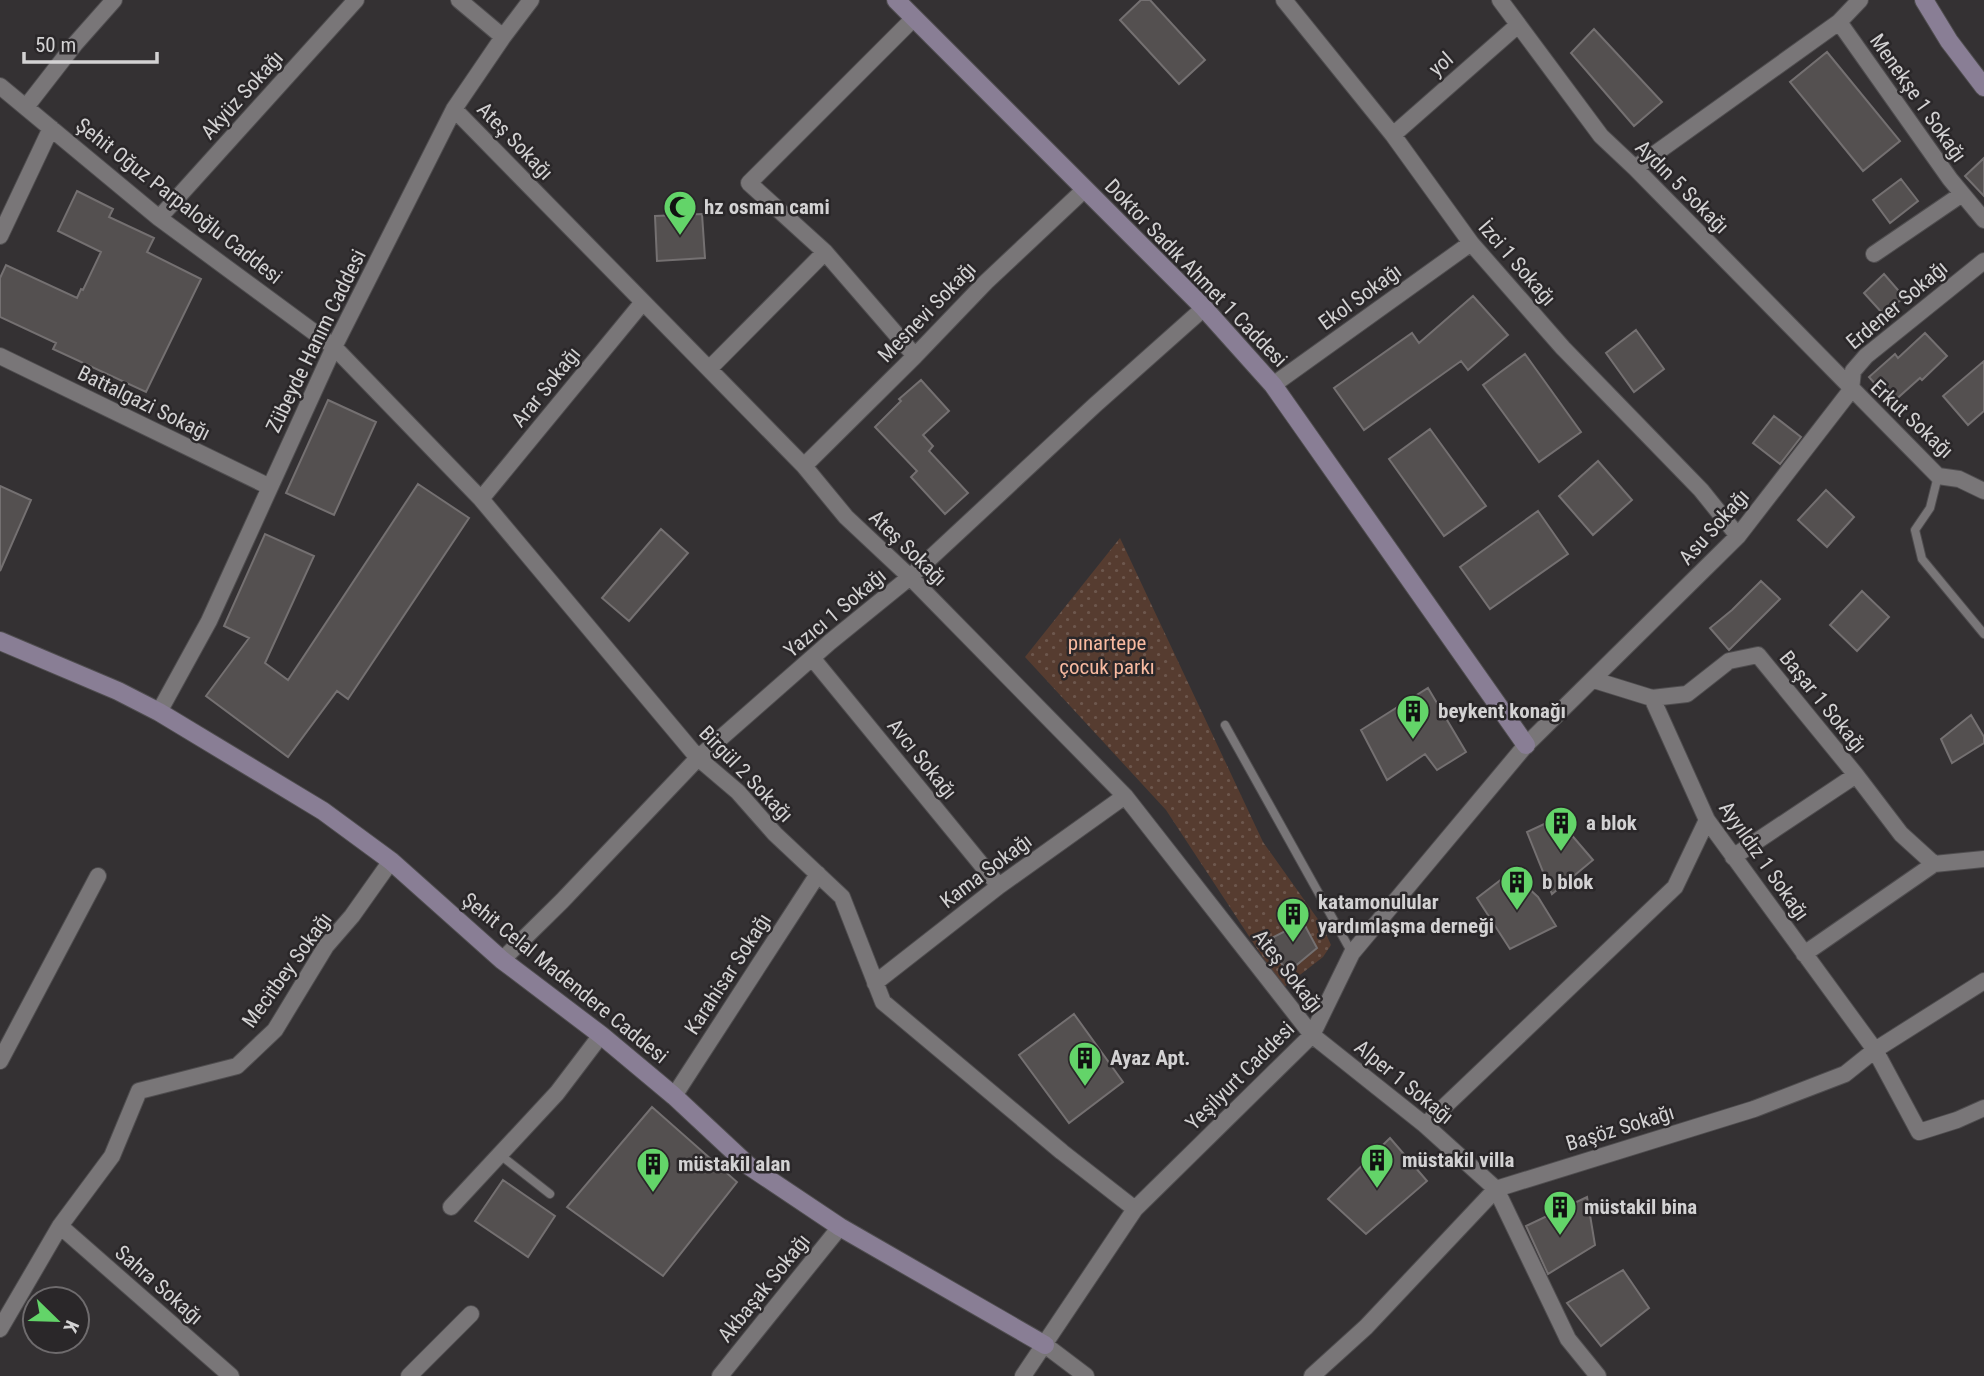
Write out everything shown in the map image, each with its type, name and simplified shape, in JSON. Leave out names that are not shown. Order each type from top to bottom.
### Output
[{"type":"street","points":[[26,107],[75,44],[114,0]]},
{"type":"street","name":"Akyüz Sokağı","points":[[159,218],[356,0]]},
{"type":"street","points":[[459,0],[503,37]]},
{"type":"street","name":"Zübeyde Hanım Caddesi","points":[[159,712],[209,621],[334,347],[454,109],[531,0]]},
{"type":"street","name":"Doktor Sadık Ahmet 1 Caddesi","points":[[895,0],[1204,308],[1273,385],[1526,745]]},
{"type":"street","name":"İzci 1 Sokağı","points":[[1284,0],[1393,135],[1471,243],[1563,348],[1701,491],[1738,536]]},
{"type":"street","name":"Aydın 5 Sokağı","points":[[1500,0],[1601,136],[1851,390]]},
{"type":"street","points":[[1635,168],[1839,22],[1860,0]]},
{"type":"street","points":[[1924,0],[1949,41],[1984,87]]},
{"type":"street","points":[[914,18],[749,183],[825,252],[915,356]]},
{"type":"street","name":"Menekşe 1 Sokağı","points":[[1839,22],[1962,194],[1984,220]]},
{"type":"street","name":"yol","points":[[1393,135],[1518,25]]},
{"type":"street","name":"Şehit Oğuz Parpaloğlu Caddesi","points":[[0,86],[159,218],[334,347]]},
{"type":"street","name":"Ateş Sokağı","points":[[454,109],[804,466],[846,517],[910,578],[1125,796],[1312,1035]]},
{"type":"street","points":[[0,236],[51,128]]},
{"type":"street","name":"Mesnevi Sokağı","points":[[804,466],[986,282],[1084,190]]},
{"type":"street","points":[[1874,254],[1962,194]]},
{"type":"street","name":"Ekol Sokağı","points":[[1273,385],[1471,243]]},
{"type":"street","points":[[709,369],[825,252]]},
{"type":"street","name":"Erdener Sokağı","points":[[1851,390],[1853,370],[1866,356],[1984,261]]},
{"type":"street","name":"Arar Sokağı","points":[[481,499],[643,302]]},
{"type":"street","name":"Yazıcı 1 Sokağı","points":[[502,960],[698,758],[910,578],[1095,405],[1204,308]]},
{"type":"street","name":"Birgül 2 Sokağı","points":[[334,347],[481,499],[698,758],[738,792],[775,834],[842,897],[883,1002],[1062,1152],[1135,1209]]},
{"type":"street","name":"Battalgazi Sokağı","points":[[0,356],[270,487]]},
{"type":"street","name":"Erkut Sokağı","points":[[1851,390],[1938,476],[1959,479],[1984,491]]},
{"type":"street","name":"Asu Sokağı","points":[[1594,680],[1738,536],[1851,390]]},
{"type":"street","name":"Şehit Celal Madendere Caddesi","points":[[0,641],[118,691],[159,712],[323,811],[391,861],[502,960],[601,1035],[674,1096],[749,1166],[840,1227],[1045,1345],[1086,1376]]},
{"type":"street","name":"Başar 1 Sokağı","points":[[1652,698],[1687,694],[1729,661],[1758,655],[1901,834],[1934,864]]},
{"type":"street","name":"Avcı Sokağı","points":[[813,659],[999,886]]},
{"type":"street","points":[[1594,680],[1652,698]]},
{"type":"street","name":"Yeşilyurt Caddesi","points":[[1023,1376],[1135,1209],[1312,1035],[1352,953],[1526,745],[1594,680]]},
{"type":"street","name":"Ayyıldız 1 Sokağı","points":[[1652,698],[1707,820],[1875,1051],[1919,1132],[1984,1108]]},
{"type":"street","points":[[1733,857],[1856,775]]},
{"type":"street","name":"Kama Sokağı","points":[[875,983],[999,886],[1125,796]]},
{"type":"street","points":[[1424,1125],[1675,887],[1707,820]]},
{"type":"street","points":[[1804,954],[1934,864],[1984,859]]},
{"type":"street","name":"Mecitbey Sokağı","points":[[0,1329],[60,1226],[113,1156],[139,1091],[237,1066],[275,1030],[326,946],[352,916],[391,861]]},
{"type":"street","name":"Karahisar Sokağı","points":[[674,1096],[818,874]]},
{"type":"street","points":[[0,1060],[98,876]]},
{"type":"street","name":"Başöz Sokağı","points":[[1312,1376],[1366,1327],[1496,1189],[1754,1109],[1845,1074],[1875,1051],[1984,981]]},
{"type":"street","points":[[451,1207],[557,1093],[601,1035]]},
{"type":"street","name":"Alper 1 Sokağı","points":[[1312,1035],[1424,1125],[1496,1189],[1568,1339],[1598,1376]]},
{"type":"street","name":"Sahra Sokağı","points":[[60,1226],[231,1376]]},
{"type":"street","name":"Akbaşak Sokağı","points":[[720,1376],[840,1227]]},
{"type":"street","points":[[409,1376],[471,1314]]},
{"type":"lane","points":[[1938,476],[1930,508],[1915,530],[1922,559],[1984,634]]},
{"type":"lane","points":[[1225,725],[1352,953]]},
{"type":"lane","points":[[499,1154],[550,1194]]},
{"type":"green space","name":"pınartepe çocuk parkı","points":[[1120,538],[1263,842],[1322,925],[1331,945],[1323,957],[1283,988],[1166,810],[1025,657]]},
{"type":"building","points":[[1141,0],[1150,0],[1205,60],[1179,84],[1120,20]]},
{"type":"building","points":[[1594,29],[1662,102],[1634,126],[1571,53]]},
{"type":"building","points":[[1827,52],[1900,141],[1863,171],[1790,82]]},
{"type":"building","points":[[1984,158],[1984,196],[1965,176]]},
{"type":"building","points":[[1901,179],[1918,201],[1890,223],[1873,200]]},
{"type":"building","points":[[77,191],[113,209],[109,217],[154,238],[147,252],[201,279],[146,392],[53,349],[56,343],[0,317],[0,278],[6,265],[77,298],[81,289],[83,290],[101,252],[58,231]]},
{"type":"building","name":"hz osman cami","points":[[702,214],[705,258],[657,261],[655,216]]},
{"type":"building","points":[[1884,274],[1904,297],[1884,315],[1864,293]]},
{"type":"building","points":[[1473,296],[1508,335],[1468,370],[1461,361],[1364,430],[1334,388],[1412,333],[1419,343]]},
{"type":"building","points":[[1636,330],[1664,369],[1634,392],[1606,353]]},
{"type":"building","points":[[1925,333],[1947,356],[1892,403],[1869,377],[1895,354],[1898,358]]},
{"type":"building","points":[[1525,354],[1581,432],[1539,462],[1483,385]]},
{"type":"building","points":[[1984,361],[1984,411],[1968,425],[1943,396]]},
{"type":"building","points":[[921,380],[949,411],[923,435],[933,446],[929,451],[968,493],[945,514],[911,477],[917,471],[875,427],[901,401],[899,399]]},
{"type":"building","points":[[328,400],[376,422],[334,515],[286,493]]},
{"type":"building","points":[[1774,416],[1801,437],[1780,464],[1753,443]]},
{"type":"building","points":[[1430,429],[1486,506],[1444,536],[1389,459]]},
{"type":"building","points":[[1598,461],[1632,500],[1593,535],[1559,496]]},
{"type":"building","points":[[418,484],[469,518],[348,699],[337,691],[288,757],[206,696],[249,638],[224,626],[265,534],[314,556],[265,663],[288,680]]},
{"type":"building","points":[[0,486],[31,500],[0,571]]},
{"type":"building","points":[[1826,490],[1854,517],[1827,547],[1798,520]]},
{"type":"building","points":[[1538,511],[1568,554],[1490,609],[1460,567]]},
{"type":"building","points":[[661,529],[688,553],[629,621],[602,598]]},
{"type":"building","points":[[1761,581],[1780,599],[1729,650],[1710,628]]},
{"type":"building","points":[[1862,591],[1889,617],[1857,651],[1830,625]]},
{"type":"building","name":"beykent konağı","points":[[1428,688],[1466,752],[1437,770],[1425,754],[1387,780],[1361,730]]},
{"type":"building","points":[[1971,715],[1984,737],[1984,743],[1952,763],[1941,739]]},
{"type":"building","name":"a blok","points":[[1557,818],[1593,860],[1552,894],[1527,832]]},
{"type":"building","name":"b blok","points":[[1511,872],[1538,897],[1556,926],[1510,949],[1477,898]]},
{"type":"building","name":"katamonulular yardımlaşma derneği","points":[[1303,922],[1317,948],[1287,973],[1268,940]]},
{"type":"building","points":[[1074,1014],[1123,1082],[1069,1123],[1019,1055]]},
{"type":"building","name":"müstakil alan","points":[[652,1107],[737,1182],[663,1276],[567,1207]]},
{"type":"building","name":"müstakil villa","points":[[1390,1138],[1427,1181],[1366,1234],[1328,1199]]},
{"type":"building","points":[[503,1180],[555,1216],[528,1257],[475,1221]]},
{"type":"building","name":"müstakil bina","points":[[1587,1197],[1595,1245],[1548,1274],[1526,1226]]},
{"type":"building","name":"müstakil bina","points":[[1623,1270],[1649,1308],[1601,1346],[1567,1303]]},
{"type":"place","name":"hz osman cami","points":[[680,237]]},
{"type":"place","name":"beykent konağı","points":[[1413,741]]},
{"type":"place","name":"a blok","points":[[1561,853]]},
{"type":"place","name":"b blok","points":[[1517,912]]},
{"type":"place","name":"katamonulular yardımlaşma derneği","points":[[1293,944]]},
{"type":"place","name":"Ayaz Apt.","points":[[1085,1088]]},
{"type":"place","name":"müstakil villa","points":[[1377,1190]]},
{"type":"place","name":"müstakil alan","points":[[653,1194]]},
{"type":"place","name":"müstakil bina","points":[[1560,1237]]}]
